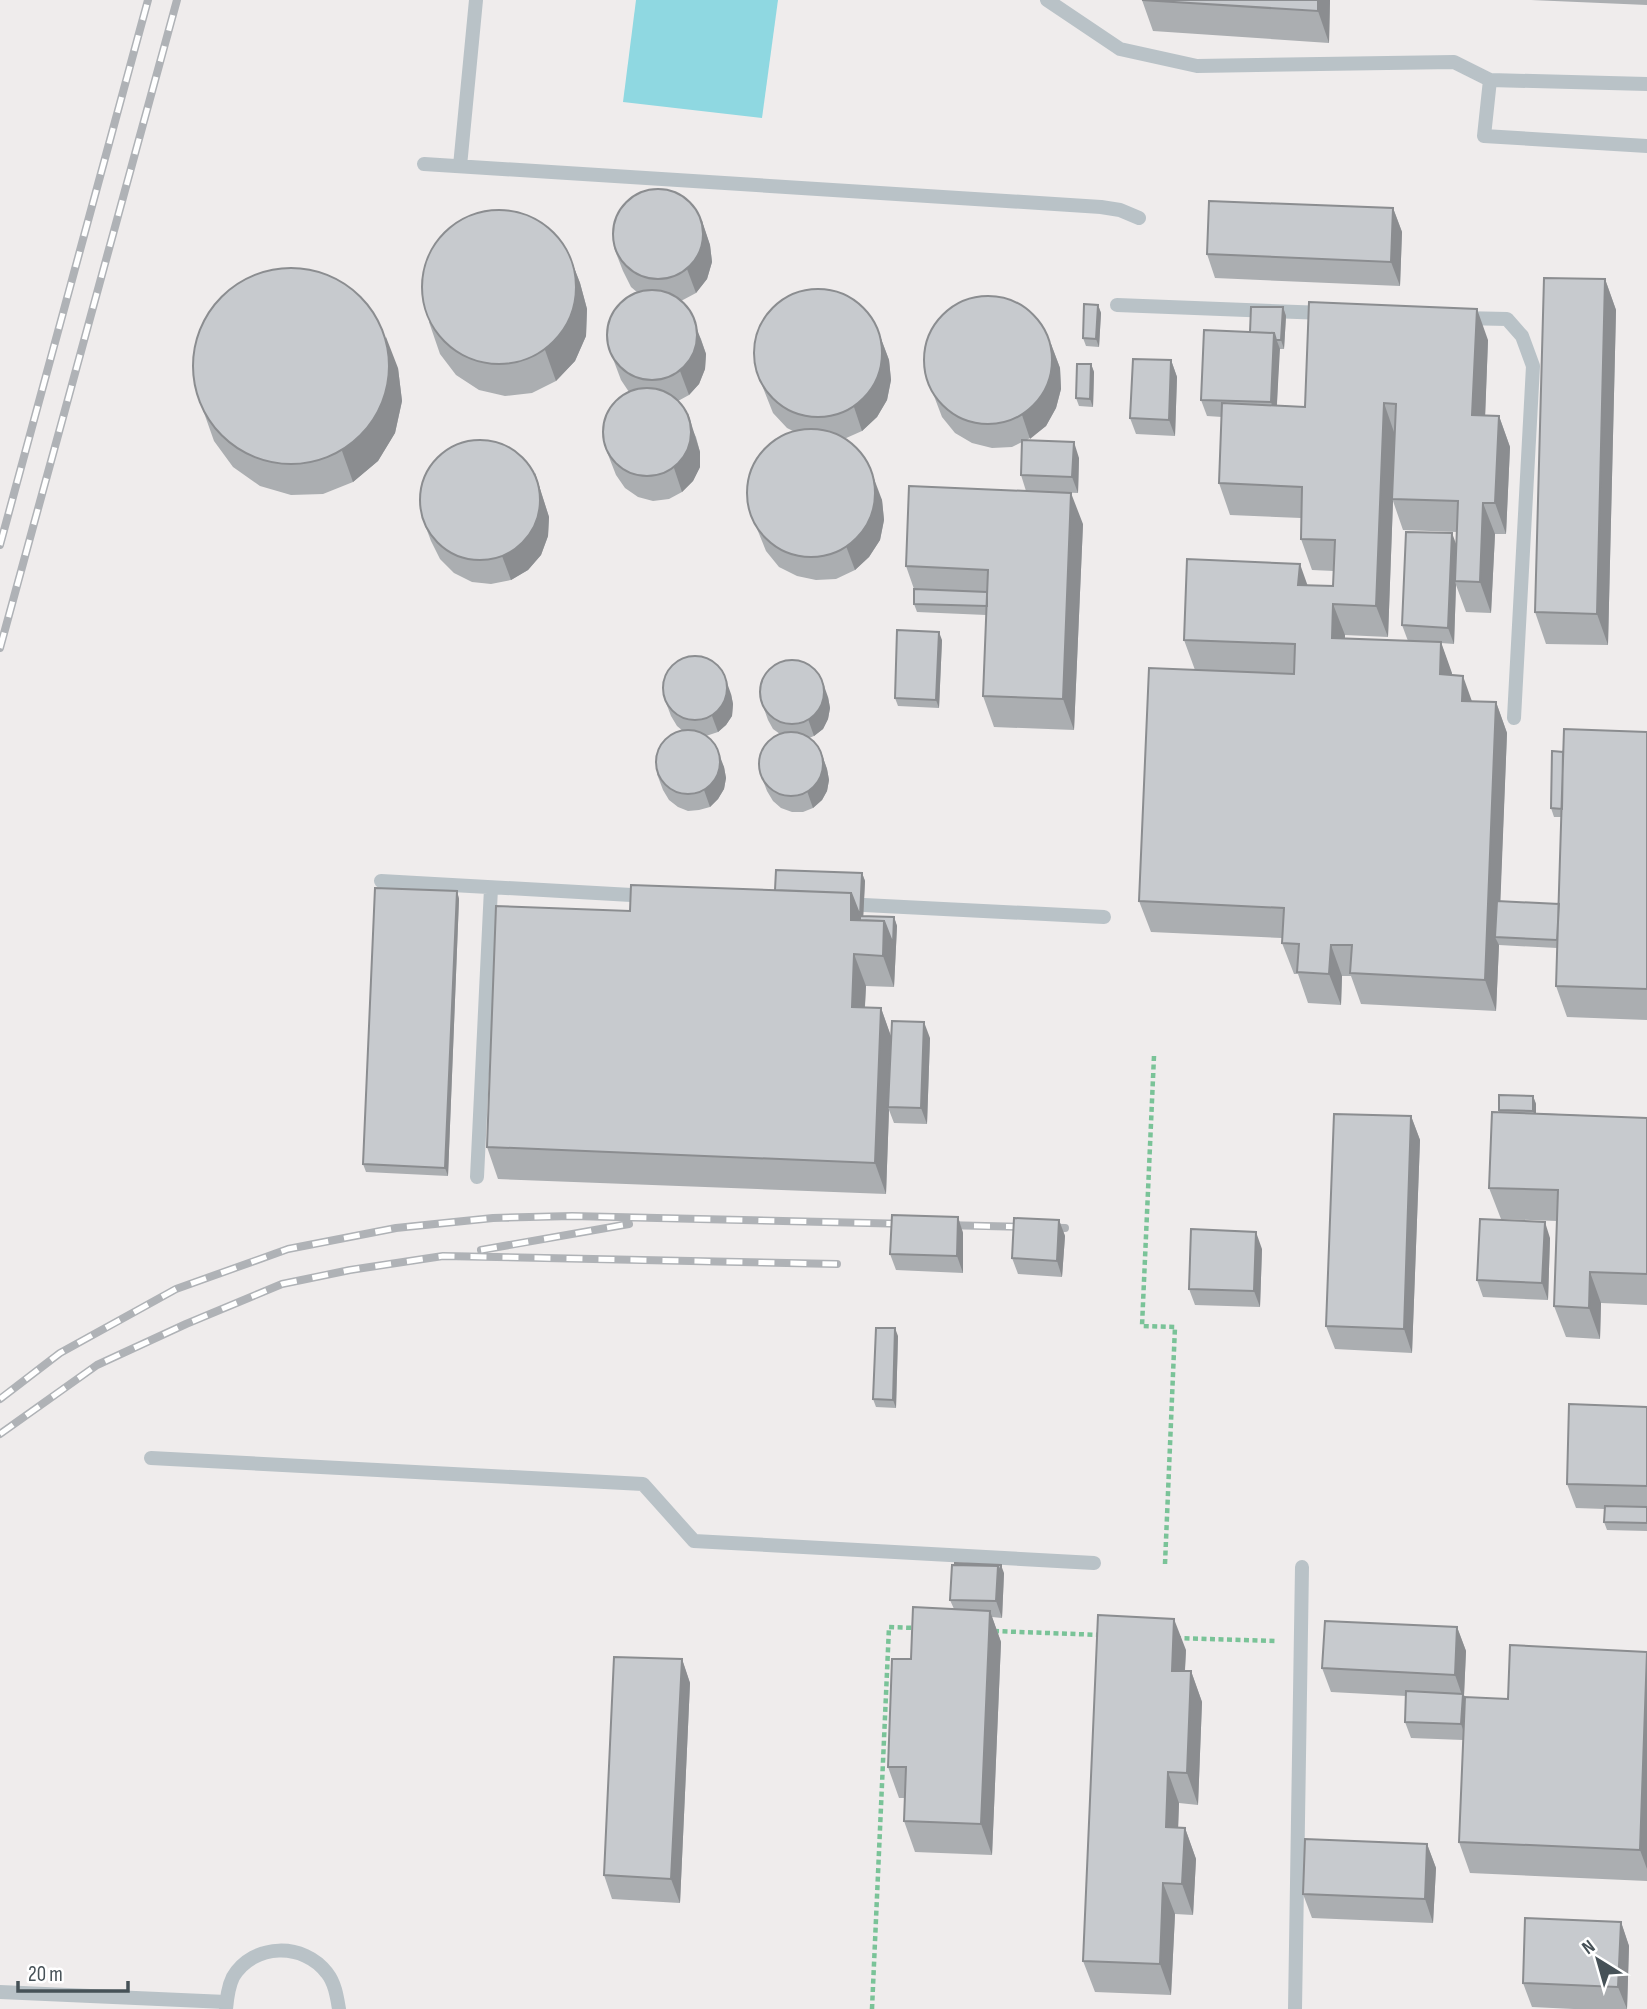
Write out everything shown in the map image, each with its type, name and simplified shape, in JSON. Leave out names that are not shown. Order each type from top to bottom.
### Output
[{"type":"lane","points":[[460,166],[476,0]]},
{"type":"lane","points":[[1047,0],[1120,49],[1197,66],[1454,62],[1490,80],[1647,84]]},
{"type":"lane","points":[[1490,80],[1484,136],[1647,146]]},
{"type":"lane","points":[[424,164],[1101,207],[1120,210],[1139,218]]},
{"type":"lane","points":[[1117,306],[1340,313]]},
{"type":"lane","points":[[1451,317],[1507,319],[1522,336],[1532,366],[1514,718]]},
{"type":"lane","points":[[381,881],[668,897]]},
{"type":"lane","points":[[477,1177],[491,888]]},
{"type":"lane","points":[[864,905],[1104,917]]},
{"type":"lane","points":[[151,1458],[643,1484],[694,1541],[1094,1563]]},
{"type":"lane","points":[[1294,2009],[1302,1567]]},
{"type":"lane","points":[[0,1992],[226,2005],[234,1976],[247,1961],[268,1951],[290,1950],[311,1958],[327,1973],[337,1993],[339,2009]]},
{"type":"path","points":[[1154,1056],[1142,1326],[1175,1327],[1164,1564]]},
{"type":"path","points":[[872,2009],[889,1628],[916,1628]]},
{"type":"path","points":[[985,1631],[1109,1635]]},
{"type":"path","points":[[1164,1637],[1301,1642]]},
{"type":"water","points":[[636,0],[778,0],[762,118],[623,102]]},
{"type":"building","points":[[1142,0],[1318,0],[1318,11]]},
{"type":"building","points":[[658,189],[675,193],[690,202],[699,217],[703,234],[699,251],[690,266],[675,275],[658,279],[641,275],[626,266],[617,251],[613,234],[617,217],[626,202],[641,193]]},
{"type":"building","points":[[1209,201],[1393,208],[1391,262],[1207,254]]},
{"type":"building","points":[[499,210],[529,215],[554,232],[571,257],[576,287],[571,317],[554,342],[529,359],[499,364],[469,359],[444,342],[427,317],[422,287],[427,257],[444,232],[469,215]]},
{"type":"building","points":[[291,268],[329,275],[346,284],[360,297],[373,311],[382,328],[389,366],[382,404],[373,421],[360,435],[346,448],[329,457],[291,464],[253,457],[236,448],[222,435],[209,421],[200,404],[193,366],[200,328],[209,311],[222,297],[236,284],[253,275]]},
{"type":"building","points":[[1544,278],[1605,279],[1597,614],[1535,612]]},
{"type":"building","points":[[818,289],[842,294],[863,308],[877,329],[882,353],[877,377],[863,398],[842,412],[818,417],[794,412],[773,398],[759,377],[754,353],[759,329],[773,308],[794,294]]},
{"type":"building","points":[[652,290],[669,294],[684,303],[693,318],[697,335],[693,352],[684,367],[669,376],[652,380],[635,376],[620,367],[611,352],[607,335],[611,318],[620,303],[635,294]]},
{"type":"building","points":[[988,296],[1012,301],[1033,315],[1047,336],[1052,360],[1047,384],[1033,405],[1012,419],[988,424],[964,419],[943,405],[929,384],[924,360],[929,336],[943,315],[964,301]]},
{"type":"building","points":[[1309,302],[1477,309],[1472,415],[1499,416],[1495,503],[1483,503],[1480,582],[1455,581],[1458,501],[1392,499],[1396,404],[1384,403],[1376,606],[1333,604],[1332,638],[1441,642],[1440,674],[1463,676],[1462,701],[1496,702],[1485,980],[1350,973],[1352,945],[1331,945],[1329,974],[1297,972],[1299,944],[1282,943],[1284,908],[1139,901],[1149,668],[1294,674],[1295,644],[1184,640],[1187,559],[1300,564],[1298,585],[1333,586],[1335,540],[1301,539],[1302,487],[1219,483],[1222,403],[1305,407]]},
{"type":"building","points":[[1084,304],[1098,305],[1096,339],[1083,338]]},
{"type":"building","points":[[1251,307],[1283,307],[1281,340],[1276,340],[1274,333],[1250,332]]},
{"type":"building","points":[[1204,330],[1274,333],[1271,402],[1201,400]]},
{"type":"building","points":[[1133,359],[1171,360],[1169,420],[1130,418]]},
{"type":"building","points":[[1077,364],[1091,364],[1090,399],[1076,398]]},
{"type":"building","points":[[647,388],[672,395],[684,407],[691,432],[684,457],[672,469],[647,476],[622,469],[610,457],[603,432],[610,407],[622,395]]},
{"type":"building","points":[[811,429],[835,434],[856,448],[870,469],[875,493],[870,517],[856,538],[835,552],[811,557],[787,552],[766,538],[752,517],[747,493],[752,469],[766,448],[787,434]]},
{"type":"building","points":[[480,440],[503,445],[522,458],[535,477],[540,500],[535,523],[522,542],[503,555],[480,560],[457,555],[438,542],[425,523],[420,500],[425,477],[438,458],[457,445]]},
{"type":"building","points":[[1022,440],[1074,442],[1072,477],[1021,475]]},
{"type":"building","points":[[909,486],[1071,493],[1063,699],[983,696],[988,570],[906,566]]},
{"type":"building","points":[[1406,532],[1452,533],[1448,628],[1402,625]]},
{"type":"building","points":[[914,589],[987,592],[987,606],[914,604]]},
{"type":"building","points":[[897,630],[939,632],[936,700],[895,698]]},
{"type":"building","points":[[695,656],[718,665],[727,688],[718,711],[695,720],[672,711],[663,688],[672,665]]},
{"type":"building","points":[[792,660],[815,669],[824,692],[815,715],[792,724],[769,715],[760,692],[769,669]]},
{"type":"building","points":[[1564,729],[1647,732],[1647,989],[1556,986]]},
{"type":"building","points":[[688,730],[711,739],[720,762],[711,785],[688,794],[665,785],[656,762],[665,739]]},
{"type":"building","points":[[791,732],[809,738],[817,746],[823,764],[817,782],[809,790],[791,796],[773,790],[765,782],[759,764],[765,746],[773,738]]},
{"type":"building","points":[[1552,751],[1563,752],[1562,809],[1551,808]]},
{"type":"building","points":[[776,870],[862,873],[860,916],[851,893],[775,890]]},
{"type":"building","points":[[631,885],[851,893],[851,920],[884,921],[883,956],[854,954],[852,1007],[881,1008],[875,1163],[487,1147],[496,906],[630,911]]},
{"type":"building","points":[[375,888],[457,891],[445,1168],[363,1164]]},
{"type":"building","points":[[1497,901],[1559,904],[1557,940],[1495,937]]},
{"type":"building","points":[[860,916],[894,917],[893,944],[884,921],[860,920]]},
{"type":"building","points":[[892,1021],[924,1022],[921,1108],[888,1107]]},
{"type":"building","points":[[1499,1095],[1533,1096],[1533,1111],[1499,1110]]},
{"type":"building","points":[[1492,1112],[1647,1118],[1647,1274],[1590,1272],[1589,1308],[1554,1306],[1558,1190],[1489,1188]]},
{"type":"building","points":[[1334,1114],[1411,1116],[1404,1329],[1326,1326]]},
{"type":"building","points":[[892,1215],[958,1217],[957,1256],[890,1254]]},
{"type":"building","points":[[1014,1218],[1059,1220],[1057,1261],[1012,1258]]},
{"type":"building","points":[[1480,1219],[1545,1222],[1542,1283],[1477,1280]]},
{"type":"building","points":[[1191,1229],[1256,1232],[1254,1291],[1189,1289]]},
{"type":"building","points":[[876,1328],[895,1328],[893,1400],[873,1399]]},
{"type":"building","points":[[1569,1404],[1647,1407],[1647,1486],[1567,1484]]},
{"type":"building","points":[[1605,1506],[1647,1507],[1647,1523],[1604,1522]]},
{"type":"building","points":[[955,1563],[1001,1565],[1001,1574],[998,1566]]},
{"type":"building","points":[[952,1565],[998,1566],[996,1601],[950,1600]]},
{"type":"building","points":[[913,1607],[990,1611],[981,1824],[904,1821],[906,1767],[888,1767],[892,1659],[911,1659]]},
{"type":"building","points":[[1098,1615],[1174,1619],[1172,1671],[1191,1671],[1187,1773],[1168,1772],[1166,1827],[1185,1828],[1182,1884],[1163,1883],[1160,1964],[1083,1961]]},
{"type":"building","points":[[1325,1621],[1457,1627],[1455,1675],[1322,1668]]},
{"type":"building","points":[[1510,1645],[1647,1652],[1640,1850],[1459,1842],[1465,1697],[1508,1699]]},
{"type":"building","points":[[614,1657],[682,1659],[671,1879],[604,1875]]},
{"type":"building","points":[[1406,1691],[1463,1694],[1461,1724],[1405,1722]]},
{"type":"building","points":[[1305,1839],[1427,1844],[1425,1899],[1303,1894]]},
{"type":"building","points":[[1525,1918],[1621,1922],[1618,1987],[1523,1983]]},
{"type":"railway","points":[[0,545],[148,0]]},
{"type":"railway","points":[[0,648],[177,0]]},
{"type":"railway","points":[[0,1399],[60,1353],[176,1289],[288,1249],[396,1228],[493,1218],[572,1216],[910,1224]]},
{"type":"railway","points":[[481,1250],[629,1224]]},
{"type":"railway","points":[[942,1225],[1065,1228]]},
{"type":"railway","points":[[0,1434],[97,1365],[282,1284],[350,1270],[443,1256],[837,1264]]}]
